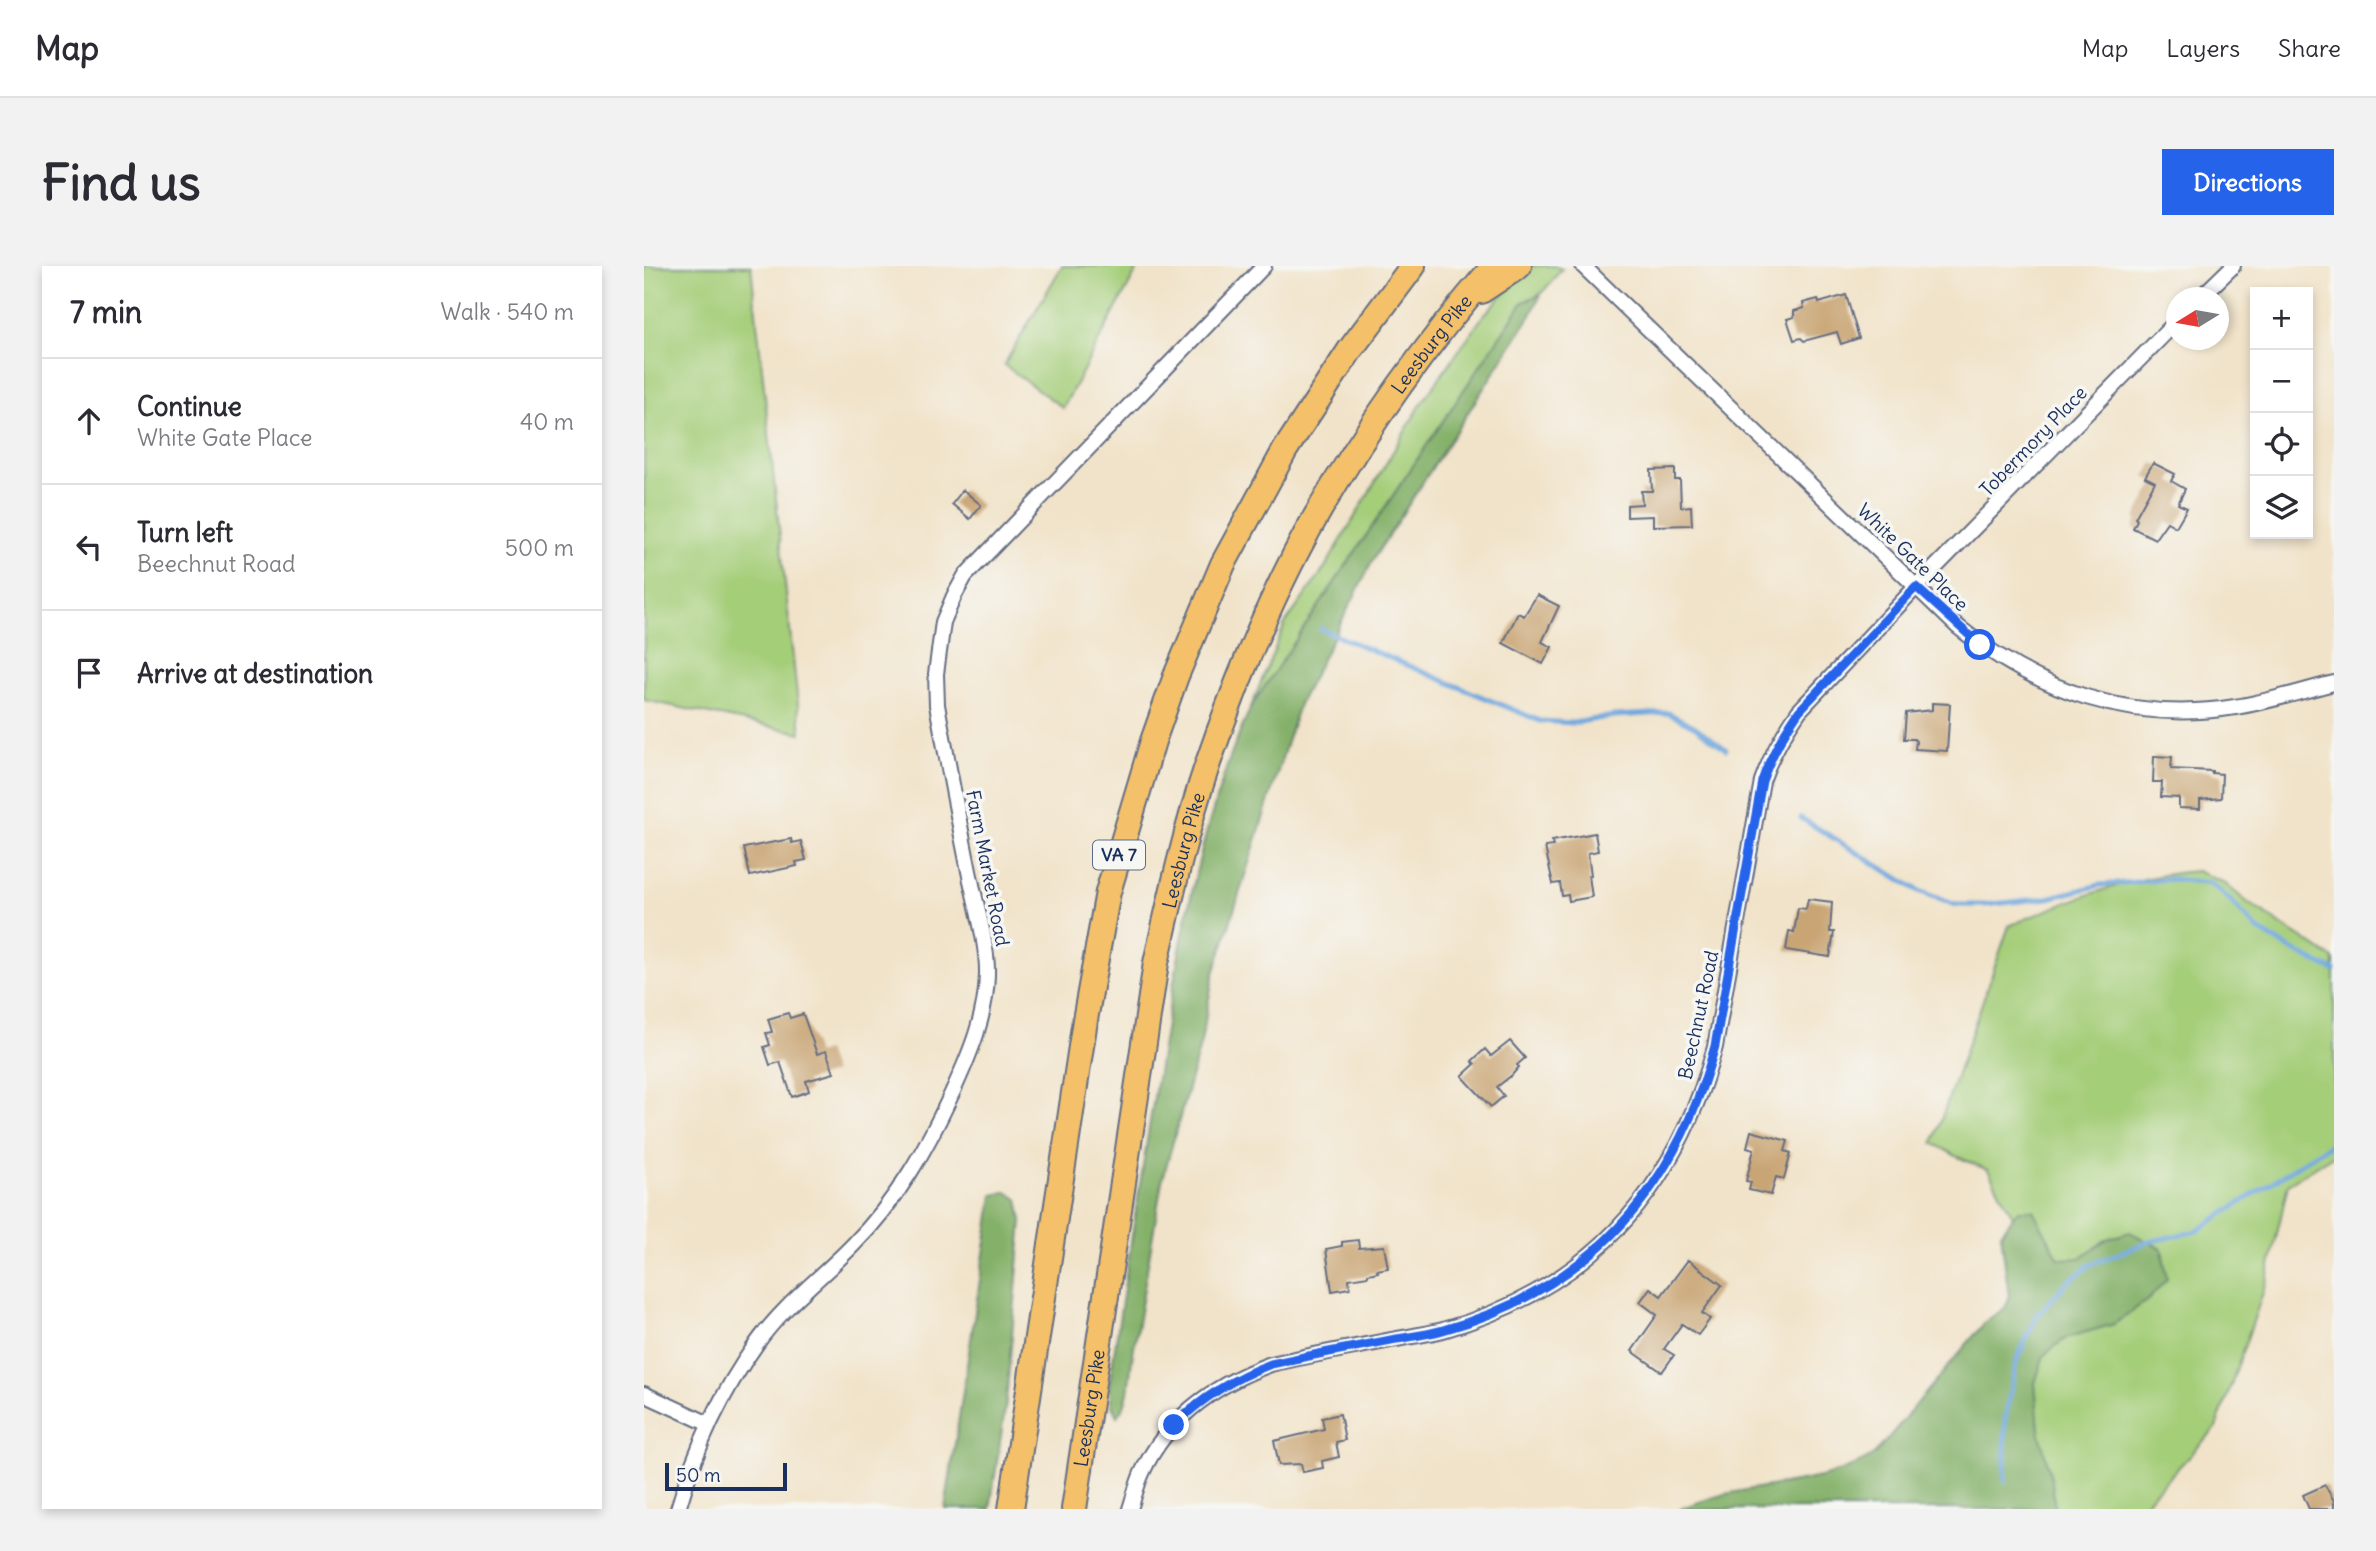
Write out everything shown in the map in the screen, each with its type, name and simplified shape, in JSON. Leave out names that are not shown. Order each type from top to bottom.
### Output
[{"type":"highway","name":"VA 7","points":[[1011,1509],[1084,1020],[1108,892],[1153,741],[1176,676],[1223,564],[1285,450],[1350,350],[1413,266]]},
{"type":"highway","name":"Leesburg Pike","points":[[1074,1509],[1156,963],[1173,883],[1208,764],[1263,625],[1316,516],[1376,421],[1460,305],[1494,266]]},
{"type":"highway","points":[[1460,305],[1520,266]]},
{"type":"street","name":"Farm Market Road","points":[[678,1509],[709,1424],[732,1381],[766,1332],[816,1279],[853,1245],[883,1212],[912,1172],[931,1138],[980,1027],[988,974],[937,705],[938,648],[943,622],[954,596],[965,576],[1264,266]]},
{"type":"street","name":"White Gate Place","points":[[1583,266],[1916,587],[1965,632],[2008,663],[2037,679],[2100,702],[2156,710],[2201,711],[2262,702],[2334,683]]},
{"type":"street","points":[[2211,287],[2233,266]]},
{"type":"street","name":"Tobermory Place","points":[[1916,587],[2166,331]]},
{"type":"street","name":"Beechnut Road","points":[[1130,1509],[1141,1474],[1155,1449],[1194,1405],[1219,1387],[1271,1364],[1440,1331],[1513,1304],[1579,1263],[1632,1214],[1656,1183],[1676,1150],[1705,1084],[1715,1046],[1760,790],[1771,755],[1799,711],[1916,587]]},
{"type":"street","points":[[644,1394],[709,1424]]},
{"type":"green space","points":[[644,266],[751,266],[801,733],[644,700]]},
{"type":"green space","points":[[1062,266],[1139,266],[1063,408],[1004,365]]},
{"type":"green space","points":[[1533,266],[1554,266],[1562,269],[1541,294],[1523,302],[1251,707],[1285,624],[1326,566],[1421,404],[1484,315],[1523,272]]},
{"type":"green space","points":[[1541,294],[1531,315],[1374,558],[1299,704],[1213,977],[1201,1042],[1162,1181],[1128,1393],[1117,1416],[1112,1406],[1109,1386],[1167,1019],[1199,860],[1235,744],[1251,707],[1523,302]]},
{"type":"green space","points":[[2197,871],[2223,882],[2247,902],[2334,959],[2334,1155],[2288,1184],[2266,1284],[2216,1428],[2139,1509],[2009,1509],[2024,1237],[1988,1170],[1933,1143],[2009,926],[2054,907],[2124,884]]},
{"type":"green space","points":[[1007,1192],[1018,1199],[1022,1221],[1006,1402],[990,1509],[945,1509],[993,1195]]},
{"type":"green space","points":[[2018,1210],[2033,1210],[2059,1259],[2080,1258],[2107,1239],[2130,1232],[2162,1249],[2167,1279],[2149,1299],[2114,1324],[2066,1338],[2044,1355],[2035,1383],[2039,1430],[2052,1482],[2055,1509],[1680,1509],[1725,1494],[1842,1471],[1875,1454],[1986,1321],[2005,1308],[2009,1298],[2001,1233]]},
{"type":"building","points":[[1846,295],[1859,338],[1841,344],[1837,332],[1804,341],[1801,338],[1794,340],[1787,319],[1794,317],[1794,311],[1804,308],[1803,303],[1818,299],[1819,303]]},
{"type":"building","points":[[2153,463],[2175,474],[2171,481],[2185,489],[2178,504],[2187,508],[2176,527],[2167,522],[2155,539],[2133,528],[2137,520],[2135,518],[2155,482],[2145,477]]},
{"type":"building","points":[[1675,469],[1675,480],[1680,480],[1681,507],[1691,506],[1692,525],[1653,526],[1653,516],[1627,517],[1627,505],[1642,504],[1641,491],[1652,491],[1651,470]]},
{"type":"building","points":[[963,490],[981,505],[970,519],[952,504]]},
{"type":"building","points":[[1537,595],[1559,606],[1542,642],[1552,647],[1543,664],[1503,643],[1518,613],[1524,616]]},
{"type":"building","points":[[1932,703],[1950,704],[1947,751],[1915,749],[1914,739],[1904,739],[1906,713],[1932,710]]},
{"type":"building","points":[[2154,756],[2172,757],[2171,769],[2222,774],[2221,798],[2200,800],[2200,809],[2179,808],[2179,798],[2161,797],[2162,782],[2153,782]]},
{"type":"building","points":[[1595,833],[1598,851],[1588,853],[1592,897],[1569,901],[1568,895],[1562,896],[1560,883],[1553,884],[1545,847],[1553,846],[1552,841]]},
{"type":"building","points":[[791,839],[792,843],[801,841],[806,860],[796,862],[797,866],[750,876],[744,848]]},
{"type":"building","points":[[1808,899],[1832,902],[1830,932],[1834,932],[1830,957],[1786,950],[1789,931],[1794,932],[1798,908],[1806,909]]},
{"type":"building","points":[[788,1013],[790,1018],[803,1014],[817,1054],[826,1051],[834,1073],[806,1081],[809,1091],[792,1097],[780,1062],[770,1065],[764,1047],[770,1045],[766,1033],[772,1032],[768,1019]]},
{"type":"building","points":[[1510,1041],[1525,1058],[1517,1065],[1519,1067],[1512,1075],[1497,1087],[1504,1096],[1491,1107],[1462,1076],[1475,1064],[1472,1061],[1485,1049],[1491,1056]]},
{"type":"building","points":[[1751,1131],[1788,1141],[1785,1151],[1791,1153],[1784,1179],[1776,1177],[1771,1195],[1749,1190],[1751,1182],[1746,1181],[1754,1149],[1747,1147]]},
{"type":"building","points":[[1358,1240],[1359,1248],[1384,1246],[1388,1268],[1377,1270],[1378,1272],[1368,1276],[1349,1279],[1350,1288],[1332,1291],[1326,1249],[1342,1246],[1342,1242]]},
{"type":"building","points":[[1688,1260],[1722,1285],[1702,1313],[1710,1319],[1698,1335],[1682,1324],[1664,1349],[1674,1355],[1662,1372],[1632,1351],[1657,1315],[1640,1302],[1650,1288],[1661,1296]]},
{"type":"building","points":[[1340,1414],[1345,1440],[1336,1442],[1339,1457],[1322,1461],[1323,1468],[1303,1472],[1301,1464],[1279,1465],[1274,1441],[1324,1429],[1322,1418]]},
{"type":"building","points":[[2325,1485],[2334,1501],[2334,1509],[2309,1509],[2303,1495]]},
{"type":"waterway","points":[[1321,629],[1540,721],[1573,723],[1614,716],[1668,713],[1694,726],[1726,749]]},
{"type":"waterway","points":[[1801,818],[1919,891],[1956,905],[1984,905],[2048,898],[2100,885],[2172,879],[2210,883],[2259,931],[2334,970]]},
{"type":"waterway","points":[[2005,1481],[2005,1419],[2017,1359],[2037,1316],[2064,1285],[2091,1264],[2148,1242],[2197,1231],[2334,1142]]},
{"type":"route","points":[[1174,1425],[1194,1405],[1219,1387],[1271,1364],[1440,1331],[1513,1304],[1579,1263],[1609,1237],[1632,1214],[1656,1183],[1676,1150],[1705,1084],[1715,1046],[1762,781],[1771,755],[1784,732],[1799,711],[1916,587],[1980,645]]}]
